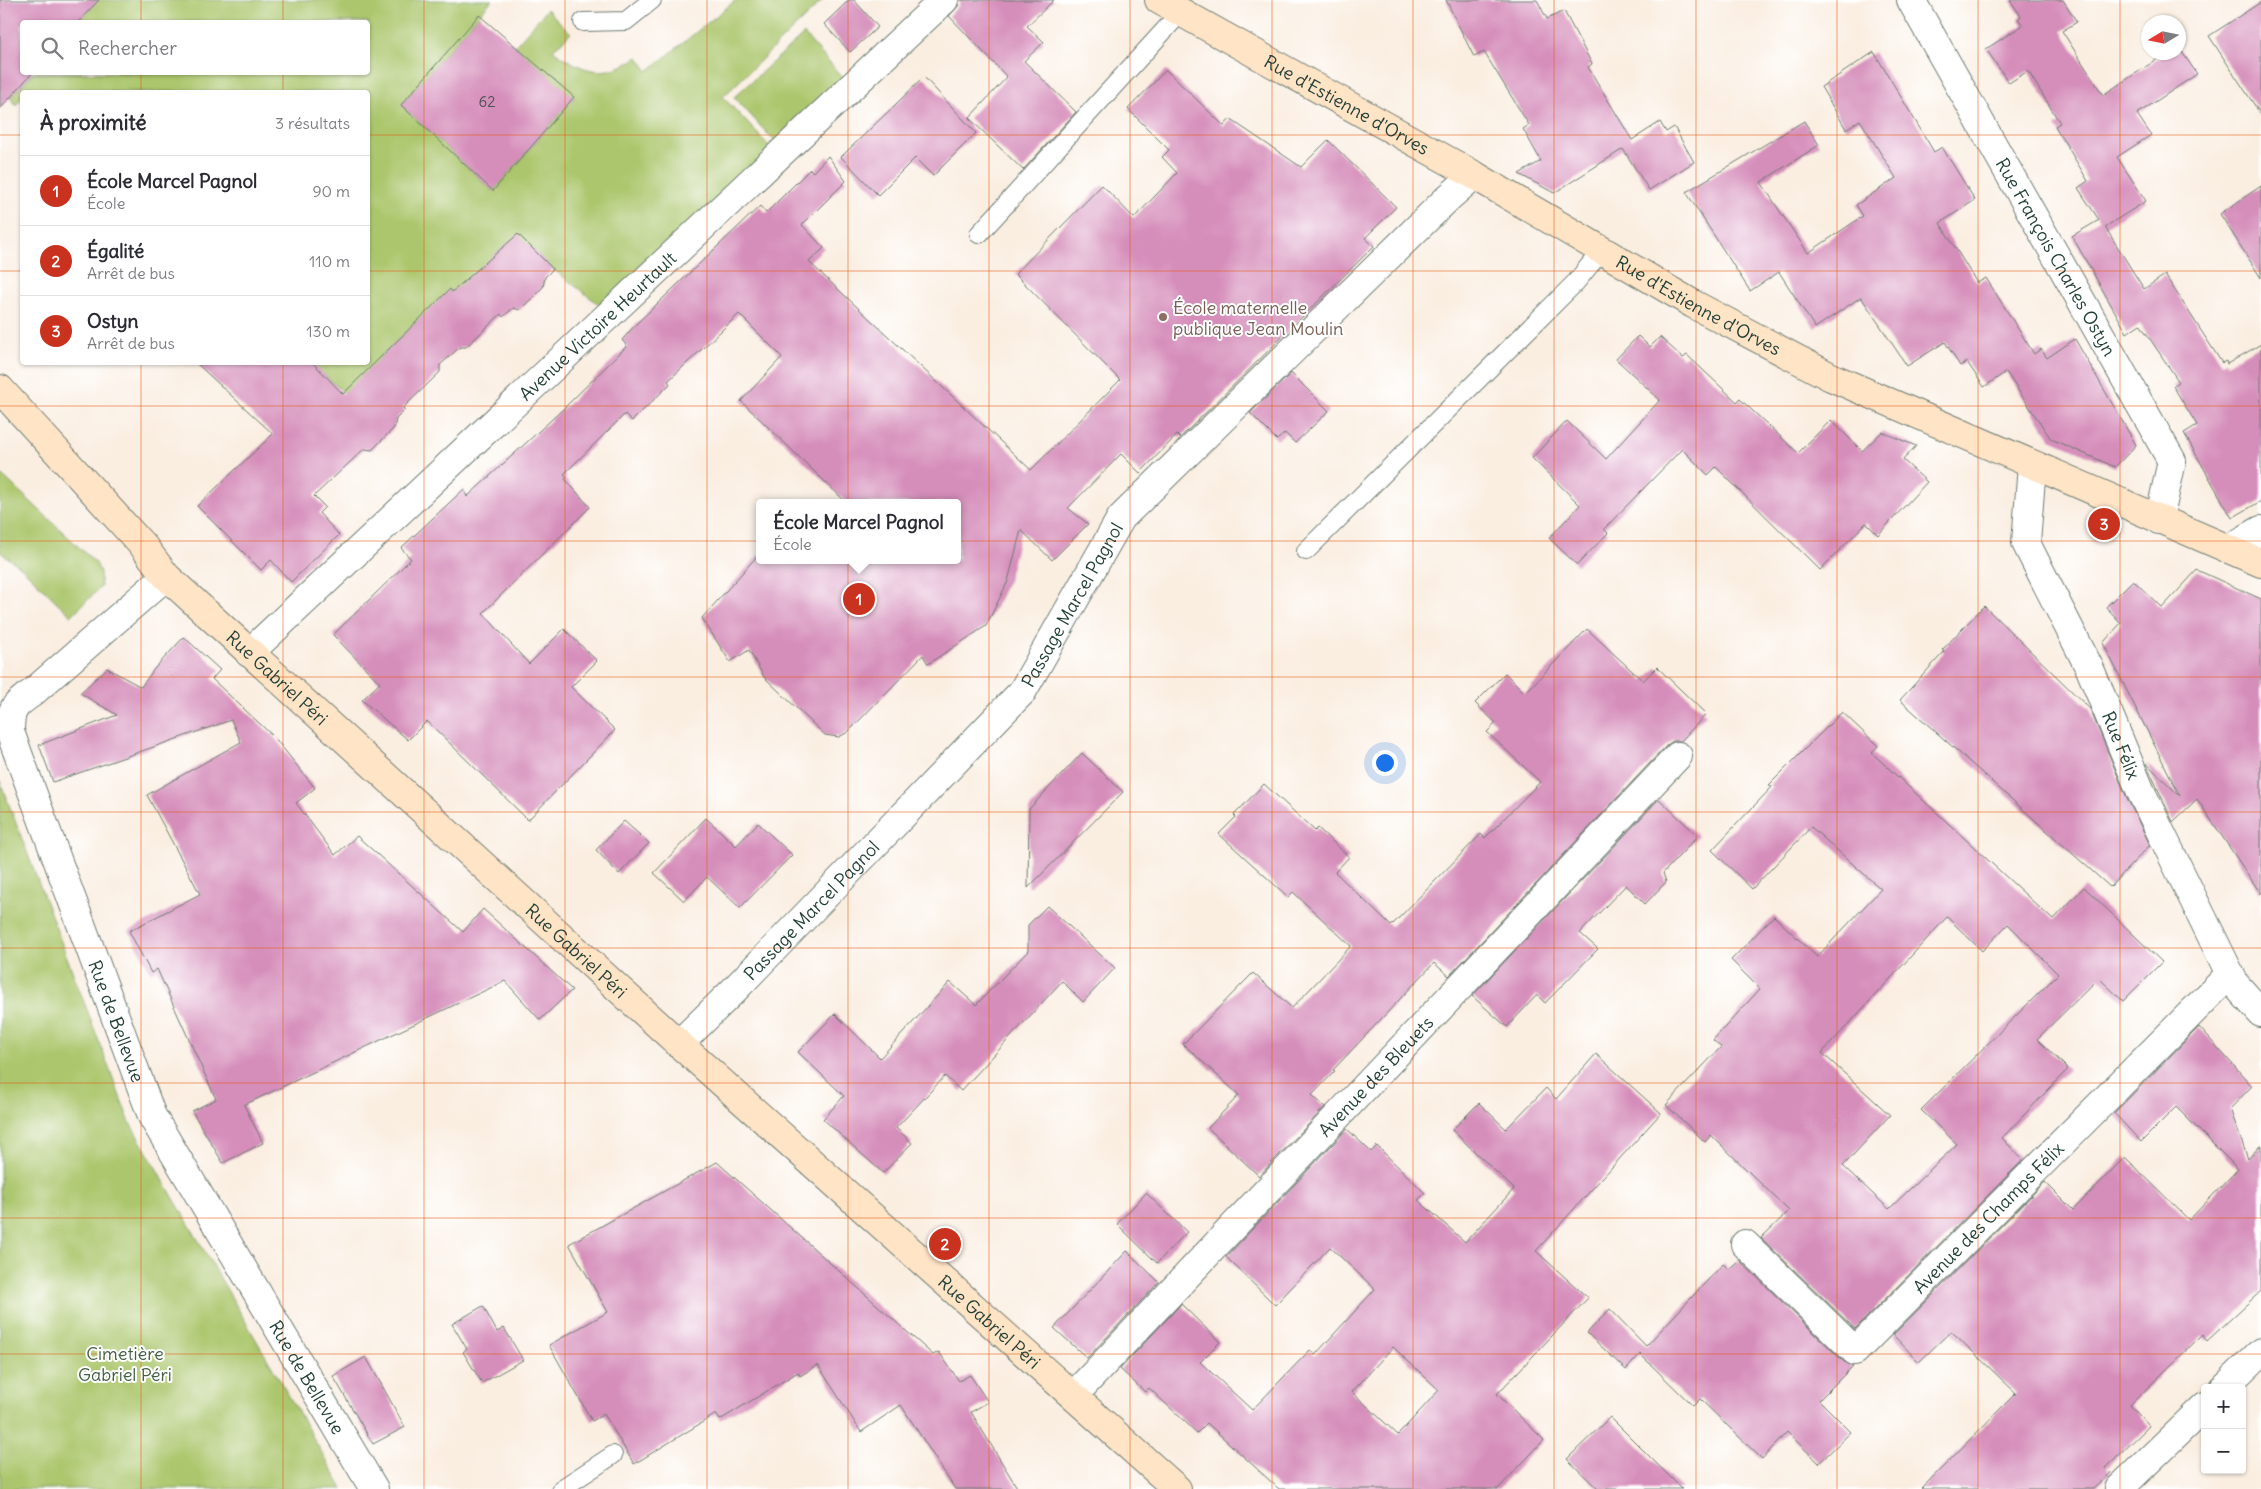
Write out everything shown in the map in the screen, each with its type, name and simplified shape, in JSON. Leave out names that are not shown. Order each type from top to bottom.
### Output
[{"type":"main road","name":"Rue d'Estienne d'Orves","points":[[1170,6],[1474,175],[1693,304],[1831,377],[2261,563]]},
{"type":"main road","name":"Rue Gabriel Péri","points":[[0,389],[144,547],[166,576],[679,1044],[1177,1489]]},
{"type":"street","name":"Avenue Victoire Heurtault","points":[[249,653],[944,0]]},
{"type":"street","name":"Rue François Charles Ostyn","points":[[1911,0],[2172,461],[2159,520]]},
{"type":"street","name":"Passage Marcel Pagnol","points":[[679,1044],[734,990],[1022,692],[1121,518],[1448,198],[1474,175]]},
{"type":"street","name":"Rue Félix","points":[[2032,465],[2026,543],[2090,669],[2141,792],[2230,974],[2236,984],[2261,1013]]},
{"type":"street","points":[[2229,549],[2261,530]]},
{"type":"street","name":"Rue de Bellevue","points":[[166,576],[32,693],[17,703],[10,716],[10,732],[152,1116],[374,1489]]},
{"type":"street","name":"Avenue des Bleuets","points":[[1074,1395],[1678,756]]},
{"type":"street","name":"Avenue des Champs Félix","points":[[1744,1244],[1855,1352],[2230,974]]},
{"type":"street","points":[[2228,1384],[2261,1352]]},
{"type":"street","points":[[2119,1489],[2201,1410]]},
{"type":"lane","points":[[584,22],[626,22],[652,0]]},
{"type":"lane","points":[[979,234],[1170,6]]},
{"type":"lane","points":[[1306,551],[1576,282],[1602,250]]},
{"type":"lane","points":[[560,1489],[613,1455]]},
{"type":"green space","points":[[81,0],[492,0],[401,105],[493,191],[574,98],[515,46],[547,9],[571,33],[553,50],[564,58],[585,68],[605,71],[626,64],[638,57],[648,71],[736,0],[823,0],[723,97],[771,148],[601,306],[553,269],[520,237],[506,251],[502,248],[454,294],[450,290],[382,355],[350,398],[313,365],[370,365],[370,90],[20,90],[20,100],[16,105],[10,98],[31,75],[370,75],[370,20],[80,20],[91,9]]},
{"type":"green space","points":[[804,34],[844,79],[775,142],[734,97]]},
{"type":"green space","points":[[0,473],[96,563],[100,572],[101,587],[71,616],[22,568],[0,552]]},
{"type":"green space","name":"Cimetière Gabriel Péri","points":[[0,781],[130,1123],[343,1489],[0,1489]]},
{"type":"building","points":[[0,0],[99,0],[80,20],[20,20],[20,75],[30,75],[0,109]]},
{"type":"building","points":[[849,0],[854,0],[878,27],[850,52],[824,24]]},
{"type":"building","points":[[959,0],[1054,0],[1027,26],[1044,42],[1024,61],[1076,112],[1023,170],[969,118],[1007,77],[949,16],[959,5]]},
{"type":"building","points":[[1446,0],[1537,0],[1547,19],[1564,11],[1592,64],[1588,67],[1632,140],[1660,122],[1666,132],[1674,127],[1694,162],[1649,190],[1623,149],[1554,193],[1519,174],[1541,161],[1523,129],[1529,125],[1484,52],[1474,57]]},
{"type":"building","points":[[2010,0],[2063,0],[2077,22],[2062,31],[2103,95],[2156,60],[2186,60],[2186,58],[2197,74],[2137,114],[2151,135],[2117,157],[2146,201],[2105,227],[2144,289],[2165,275],[2222,363],[2226,361],[2227,364],[2261,344],[2261,501],[2232,518],[2184,433],[2197,425],[2173,386],[2179,382],[2140,324],[2127,333],[2072,236],[2099,220],[2078,188],[2088,181],[2055,126],[2060,123],[2028,71],[2009,83],[1986,49],[2023,25],[2018,19],[2021,16]]},
{"type":"building","points":[[2261,2],[2261,115],[2209,36]]},
{"type":"building","points":[[479,15],[574,97],[493,191],[401,105]]},
{"type":"building","points":[[1874,52],[1934,152],[1942,147],[1975,200],[1940,223],[1977,283],[1986,278],[2034,354],[2041,349],[2047,358],[2075,339],[2136,445],[2115,467],[2051,439],[2006,372],[1984,387],[1967,362],[1960,366],[1945,342],[1907,366],[1861,297],[1815,328],[1779,272],[1750,291],[1686,192],[1804,121],[1819,145],[1761,182],[1808,253],[1863,216],[1856,205],[1896,178],[1860,120],[1846,129],[1821,87]]},
{"type":"building","points":[[1166,70],[1224,126],[1230,119],[1301,167],[1328,140],[1396,207],[1365,238],[1374,246],[1180,438],[1177,435],[1140,473],[1121,454],[1068,508],[1088,524],[1052,560],[1021,530],[1008,581],[986,626],[928,664],[923,655],[848,732],[839,737],[825,735],[764,677],[749,650],[730,662],[702,618],[756,557],[756,564],[961,564],[961,499],[843,499],[741,401],[782,357],[739,314],[668,381],[670,384],[632,421],[625,414],[564,474],[567,477],[565,479],[590,507],[483,613],[529,664],[564,629],[597,661],[571,687],[615,730],[528,820],[427,721],[408,740],[362,700],[380,683],[333,635],[411,559],[401,548],[464,489],[467,497],[562,410],[627,346],[622,340],[636,324],[760,206],[766,213],[810,169],[813,172],[828,156],[846,181],[802,225],[824,248],[809,262],[1031,470],[1120,380],[1015,274],[1102,185],[1134,218],[1177,173],[1162,157],[1169,150],[1128,109]]},
{"type":"building","points":[[924,77],[976,133],[933,176],[915,158],[878,195],[841,157]]},
{"type":"building","points":[[2261,186],[2261,278],[2220,214]]},
{"type":"building","points":[[518,234],[553,269],[545,277],[543,287],[520,310],[513,308],[503,317],[501,314],[466,347],[460,347],[440,365],[440,372],[403,408],[405,410],[396,419],[394,428],[372,450],[364,449],[314,496],[325,507],[319,513],[339,535],[291,582],[271,560],[261,570],[197,506],[273,434],[198,365],[315,365],[343,394],[450,289],[452,292]]},
{"type":"building","points":[[1638,336],[1650,347],[1660,337],[1683,358],[1687,355],[1737,402],[1740,399],[1798,453],[1831,420],[1862,451],[1882,432],[1916,446],[1903,460],[1927,482],[1878,535],[1866,523],[1820,570],[1716,467],[1708,475],[1682,449],[1604,529],[1608,533],[1577,565],[1549,538],[1580,505],[1532,458],[1567,421],[1606,459],[1660,400],[1616,359]]},
{"type":"building","points":[[1291,373],[1329,411],[1295,443],[1285,433],[1277,440],[1250,413]]},
{"type":"building","points":[[2197,570],[2261,599],[2261,894],[2197,799],[2173,822],[2146,763],[2180,796],[2103,643],[2121,623],[2106,607],[2133,580],[2162,608]]},
{"type":"building","points":[[1984,606],[2090,709],[2127,798],[2150,845],[2110,887],[1900,700],[1944,652],[1942,650]]},
{"type":"building","points":[[1587,629],[1643,681],[1657,667],[1706,714],[1681,741],[1673,741],[1667,745],[1449,976],[1434,963],[1333,1070],[1335,1071],[1312,1095],[1325,1107],[1259,1176],[1208,1128],[1239,1095],[1183,1044],[1253,973],[1292,1008],[1351,946],[1293,892],[1288,897],[1219,834],[1236,817],[1234,815],[1264,784],[1315,831],[1318,828],[1349,857],[1335,872],[1391,926],[1481,834],[1485,838],[1540,782],[1487,732],[1496,723],[1475,703],[1505,673],[1525,693]]},
{"type":"building","points":[[184,637],[220,670],[212,679],[274,737],[315,788],[296,803],[335,855],[357,836],[463,932],[483,909],[572,990],[540,1020],[505,981],[244,1105],[263,1143],[223,1163],[192,1111],[216,1099],[157,969],[151,973],[129,931],[200,894],[147,795],[241,742],[231,720],[53,782],[39,745],[117,715],[80,693],[107,668],[141,687],[155,668]]},
{"type":"building","points":[[1842,712],[1878,746],[1872,753],[2053,920],[2084,887],[2162,962],[2123,1001],[2099,978],[2037,1039],[2068,1069],[2002,1138],[2023,1160],[1855,1329],[1761,1238],[1789,1211],[1711,1135],[1705,1142],[1666,1105],[1721,1047],[1713,1040],[1760,989],[1731,960],[1774,916],[1817,957],[1881,889],[1811,827],[1752,889],[1712,850],[1772,787],[1769,785]],"holes":[[[1947,917],[1982,951],[2008,924],[2058,974],[1921,1110],[1957,1144],[1889,1209],[1843,1166],[1890,1115],[1822,1053]]]},
{"type":"building","points":[[1082,753],[1123,792],[1028,888],[1029,809]]},
{"type":"building","points":[[1659,799],[1698,836],[1663,873],[1666,882],[1645,904],[1626,885],[1580,933],[1598,949],[1545,1003],[1537,995],[1507,1027],[1472,996]]},
{"type":"building","points":[[706,818],[736,846],[758,823],[792,855],[740,908],[707,877],[684,901],[654,873]]},
{"type":"building","points":[[624,821],[649,843],[619,874],[596,850]]},
{"type":"building","points":[[1047,906],[1115,968],[1083,1002],[1062,981],[961,1091],[945,1076],[896,1128],[912,1143],[883,1173],[823,1119],[844,1096],[798,1052],[835,1014],[880,1058],[950,982],[976,1005],[1028,951],[1028,925]]},
{"type":"building","points":[[2199,1027],[2252,1086],[2230,1109],[2248,1159],[2261,1145],[2261,1291],[2207,1341],[2202,1335],[2130,1405],[2149,1426],[2106,1468],[2111,1473],[2093,1489],[1921,1489],[2016,1393],[1951,1331],[1919,1362],[1893,1335],[2045,1182],[2073,1210],[2125,1157],[2189,1220],[2238,1169],[2176,1107],[2141,1142],[2114,1113]]},
{"type":"building","points":[[1596,1054],[1661,1113],[1536,1251],[1588,1298],[1497,1394],[1544,1440],[1498,1489],[1279,1489],[1207,1423],[1197,1433],[1149,1388],[1145,1392],[1120,1369],[1181,1304],[1220,1342],[1200,1362],[1252,1410],[1310,1350],[1315,1355],[1375,1289],[1330,1247],[1275,1305],[1226,1257],[1347,1129],[1371,1152],[1377,1146],[1425,1193],[1418,1200],[1465,1242],[1514,1189],[1452,1130],[1479,1103],[1506,1129],[1546,1088],[1556,1099]],"holes":[[[1393,1347],[1439,1390],[1398,1435],[1352,1392]]]},
{"type":"building","points":[[717,1162],[933,1355],[939,1352],[959,1381],[970,1375],[988,1402],[971,1412],[1018,1489],[955,1489],[901,1405],[861,1432],[818,1365],[800,1376],[798,1372],[720,1420],[716,1414],[634,1464],[604,1414],[592,1421],[549,1345],[608,1312],[569,1244]]},
{"type":"building","points":[[1146,1193],[1187,1232],[1157,1263],[1117,1224]]},
{"type":"building","points":[[1127,1251],[1159,1282],[1087,1358],[1054,1328]]},
{"type":"building","points":[[1739,1260],[1844,1362],[1853,1366],[1819,1400],[1851,1432],[1819,1463],[1787,1432],[1762,1459],[1700,1399],[1693,1406],[1640,1354],[1626,1370],[1587,1333],[1610,1309],[1646,1346],[1723,1264],[1729,1269]]},
{"type":"building","points":[[483,1306],[497,1332],[504,1328],[523,1360],[482,1383],[463,1352],[467,1349],[452,1324]]},
{"type":"building","points":[[366,1357],[405,1427],[373,1444],[333,1376]]},
{"type":"building","points":[[1610,1417],[1682,1489],[1598,1489],[1567,1459]]},
{"type":"place","name":"École maternelle publique Jean Moulin","points":[[1163,317]]},
{"type":"place","name":"Ostyn","points":[[2104,524]]},
{"type":"place","name":"École Marcel Pagnol","points":[[859,599]]},
{"type":"place","name":"Égalité","points":[[945,1244]]}]
